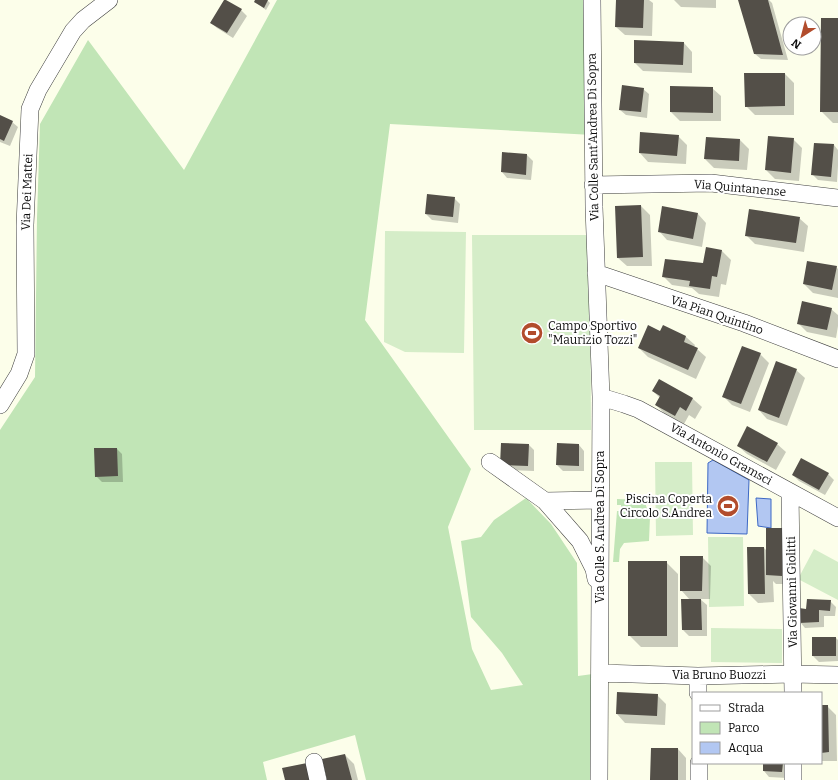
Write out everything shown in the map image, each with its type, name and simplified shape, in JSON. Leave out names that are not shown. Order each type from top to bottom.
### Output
[{"type":"street","name":"Via Dei Mattei","points":[[0,405],[19,374],[26,354],[25,225],[30,109],[38,90],[73,31],[83,20],[109,0]]},
{"type":"street","name":"Via Colle Sant'Andrea Di Sopra","points":[[592,0],[596,273]]},
{"type":"street","name":"Via Quintanense","points":[[594,184],[711,183],[838,198]]},
{"type":"street","name":"Via Pian Quintino","points":[[596,273],[744,323],[838,358]]},
{"type":"street","name":"Via Colle S. Andrea Di Sopra","points":[[596,273],[601,397],[599,780]]},
{"type":"street","name":"Via Antonio Gramsci","points":[[601,397],[638,409],[838,518]]},
{"type":"street","points":[[490,462],[546,501],[580,541],[594,569],[600,599]]},
{"type":"street","name":"Via Giovanni Giolitti","points":[[790,492],[792,692]]},
{"type":"street","points":[[546,501],[600,500]]},
{"type":"street","name":"Via Bruno Buozzi","points":[[600,674],[698,676],[792,674],[838,675]]},
{"type":"street","points":[[698,676],[698,692]]},
{"type":"street","points":[[314,762],[318,780]]},
{"type":"street","points":[[698,764],[698,780]]},
{"type":"street","points":[[793,764],[793,780]]},
{"type":"green space","points":[[277,0],[592,0],[593,135],[390,124],[365,320],[471,469],[448,527],[472,649],[491,690],[523,685],[502,653],[471,617],[461,541],[481,537],[494,520],[526,498],[551,524],[577,563],[578,676],[600,673],[599,780],[366,780],[355,735],[263,762],[267,780],[0,780],[0,430],[35,377],[40,124],[88,40],[184,170]]},
{"type":"green space","points":[[385,231],[466,232],[464,353],[405,352],[384,342]]},
{"type":"green space","name":"Campo Sportivo \"Maurizio Tozzi\"","points":[[472,235],[590,235],[591,430],[474,430]]},
{"type":"green space","points":[[655,462],[692,462],[693,535],[656,536]]},
{"type":"green space","points":[[617,499],[644,500],[650,517],[649,541],[624,543],[620,549],[619,562],[613,562],[617,511],[621,511],[621,505],[617,505]]},
{"type":"green space","points":[[708,537],[743,537],[744,606],[709,607]]},
{"type":"green space","points":[[814,549],[838,562],[838,600],[798,579]]},
{"type":"green space","points":[[711,628],[782,629],[782,663],[711,662]]},
{"type":"water","name":"Piscina Coperta Circolo S.Andrea","points":[[713,460],[749,480],[747,534],[707,533],[708,463]]},
{"type":"water","points":[[756,498],[771,499],[771,528],[758,526]]},
{"type":"building","points":[[224,0],[242,9],[227,33],[210,23]]},
{"type":"building","points":[[255,0],[268,0],[264,8],[254,2]]},
{"type":"building","points":[[616,0],[644,0],[643,28],[615,27]]},
{"type":"building","points":[[738,0],[768,0],[782,55],[754,54]]},
{"type":"building","points":[[822,18],[838,18],[838,112],[820,112]]},
{"type":"building","points":[[634,40],[684,42],[683,65],[634,63]]},
{"type":"building","points":[[744,73],[785,73],[785,106],[745,107]]},
{"type":"building","points":[[622,85],[644,88],[641,112],[619,110]]},
{"type":"building","points":[[670,86],[713,87],[713,113],[670,112]]},
{"type":"building","points":[[0,115],[13,121],[4,141],[0,139]]},
{"type":"building","points":[[640,132],[679,135],[677,156],[639,153]]},
{"type":"building","points":[[768,136],[794,138],[791,173],[765,170]]},
{"type":"building","points":[[706,137],[740,139],[739,161],[704,159]]},
{"type":"building","points":[[814,143],[834,144],[831,177],[811,175]]},
{"type":"building","points":[[502,152],[527,154],[526,175],[501,172]]},
{"type":"building","points":[[427,194],[455,197],[453,217],[425,214]]},
{"type":"building","points":[[641,205],[643,257],[617,258],[615,206]]},
{"type":"building","points":[[662,206],[698,213],[693,239],[658,232]]},
{"type":"building","points":[[749,209],[800,217],[796,243],[745,236]]},
{"type":"building","points":[[706,247],[722,250],[717,277],[712,276],[710,289],[689,286],[690,281],[662,277],[665,259],[703,263]]},
{"type":"building","points":[[807,261],[837,266],[832,290],[803,284]]},
{"type":"building","points":[[802,301],[832,308],[827,330],[797,324]]},
{"type":"building","points":[[648,325],[660,331],[663,325],[686,336],[684,342],[698,348],[688,370],[638,348]]},
{"type":"building","points":[[742,346],[761,353],[741,404],[722,397]]},
{"type":"building","points":[[776,361],[797,369],[779,418],[758,410]]},
{"type":"building","points":[[659,379],[693,398],[686,411],[680,407],[675,416],[655,405],[660,396],[652,391]]},
{"type":"building","points":[[747,426],[778,443],[767,462],[737,446]]},
{"type":"building","points":[[501,443],[529,444],[528,466],[500,465]]},
{"type":"building","points":[[557,443],[579,444],[579,466],[556,465]]},
{"type":"building","points":[[94,448],[117,448],[118,476],[95,477]]},
{"type":"building","points":[[801,458],[829,473],[819,490],[792,475]]},
{"type":"building","points":[[766,528],[783,528],[782,576],[766,575]]},
{"type":"building","points":[[747,547],[764,547],[765,594],[748,594]]},
{"type":"building","points":[[680,556],[703,556],[702,591],[680,591]]},
{"type":"building","points":[[628,561],[667,561],[667,636],[628,636]]},
{"type":"building","points":[[681,599],[701,599],[702,630],[682,630]]},
{"type":"building","points":[[807,599],[831,600],[830,611],[819,610],[819,622],[799,623],[799,608],[806,609]]},
{"type":"building","points":[[812,637],[836,637],[836,656],[812,656]]},
{"type":"building","points":[[617,692],[658,694],[657,716],[616,714]]},
{"type":"building","points":[[822,705],[828,705],[829,752],[822,753]]},
{"type":"building","points":[[651,748],[678,748],[678,780],[650,780]]},
{"type":"building","points":[[345,754],[352,780],[327,780],[322,759]]},
{"type":"building","points":[[307,763],[311,780],[285,780],[282,768]]},
{"type":"building","points":[[763,764],[783,764],[782,772],[763,771]]},
{"type":"place","name":"Campo Sportivo \"Maurizio Tozzi\"","points":[[532,333]]},
{"type":"place","name":"Piscina Coperta Circolo S.Andrea","points":[[728,506]]}]
